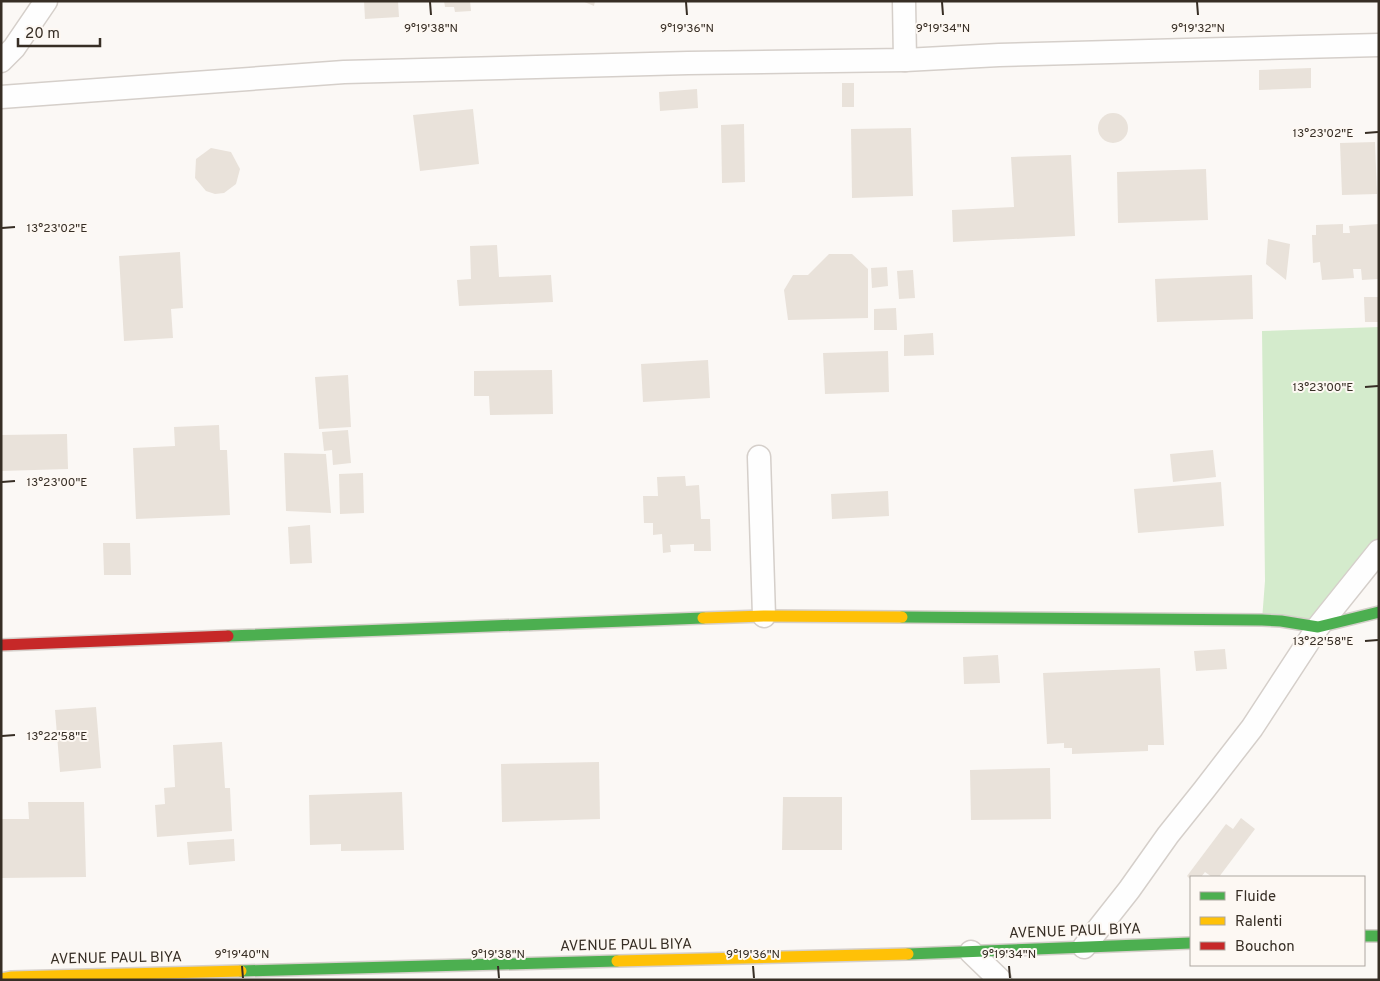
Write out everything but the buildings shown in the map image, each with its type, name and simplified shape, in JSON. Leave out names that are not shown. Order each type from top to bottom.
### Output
[{"type":"street","points":[[1,61],[14,48],[46,1]]},
{"type":"street","points":[[904,1],[905,60]]},
{"type":"street","points":[[1,97],[344,72],[905,60],[999,55],[1379,46]]},
{"type":"street","points":[[759,457],[764,616]]},
{"type":"street","points":[[1084,947],[1130,890],[1168,834],[1252,728],[1318,628],[1379,551]]},
{"type":"street","points":[[1,645],[764,616],[1262,620],[1281,621],[1318,628],[1379,612]]},
{"type":"street","points":[[1365,936],[1379,936]]},
{"type":"street","name":"AVENUE PAUL BIYA","points":[[1,979],[12,977],[971,952],[1190,943]]},
{"type":"street","points":[[971,952],[1000,980]]},
{"type":"green space","points":[[1379,327],[1379,551],[1318,627],[1262,620],[1265,581],[1262,331]]},
{"type":"traffic: fast","points":[[902,617],[1262,620],[1318,627],[1379,612]]},
{"type":"traffic: fast","points":[[228,636],[703,618]]},
{"type":"traffic: fast","points":[[1365,936],[1379,936]]},
{"type":"traffic: fast","points":[[908,954],[1190,943]]},
{"type":"traffic: fast","points":[[241,971],[617,961]]},
{"type":"traffic: slow","points":[[703,618],[764,616],[902,617]]},
{"type":"traffic: slow","points":[[617,961],[908,954]]},
{"type":"traffic: slow","points":[[1,979],[12,977],[241,971]]},
{"type":"traffic: jam","points":[[1,645],[228,636]]}]
